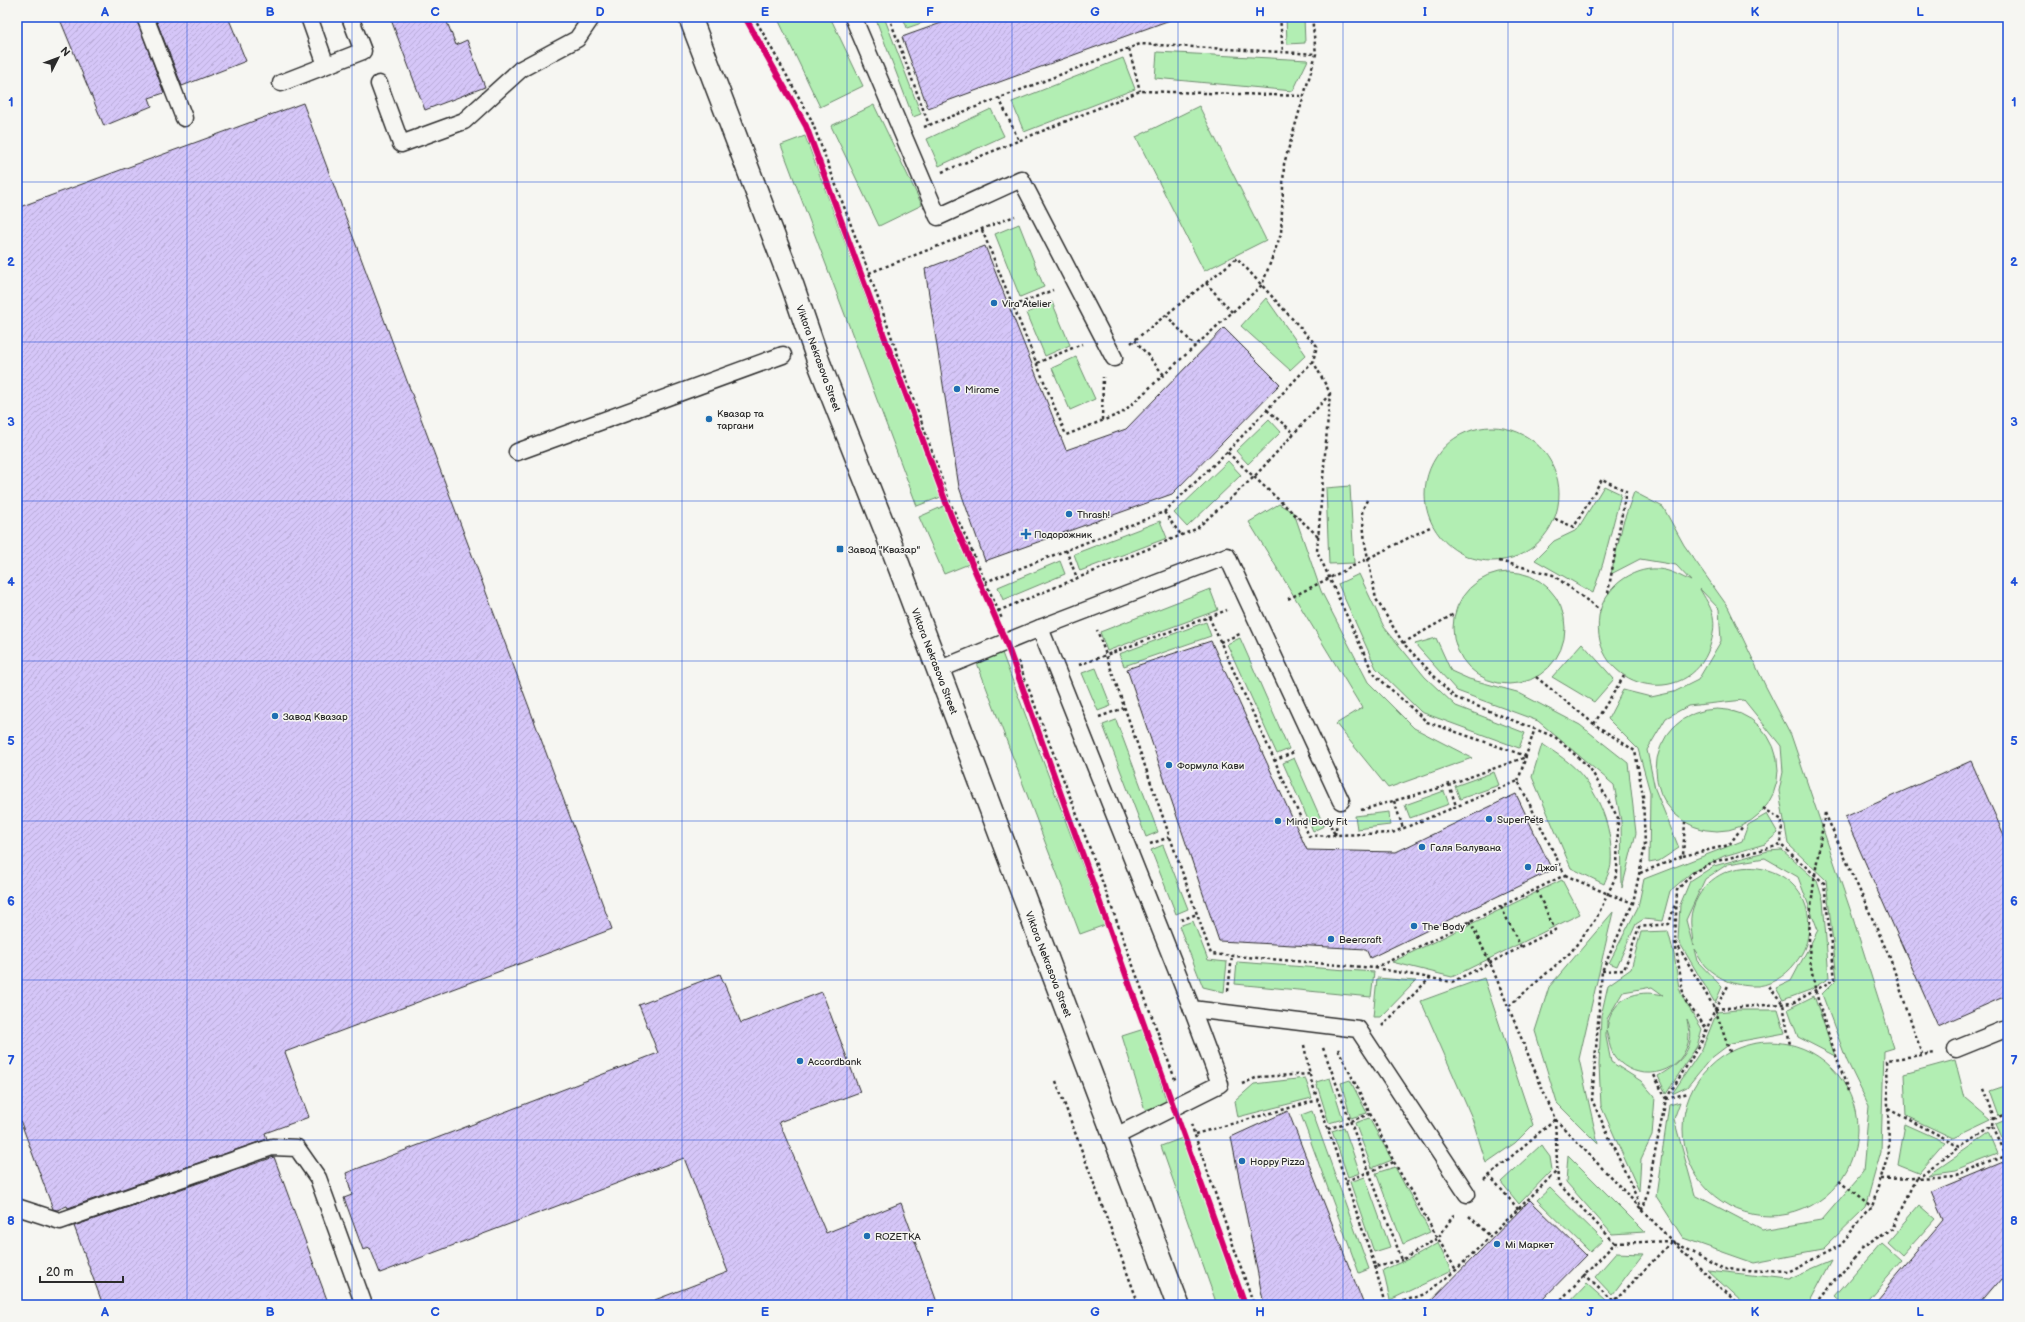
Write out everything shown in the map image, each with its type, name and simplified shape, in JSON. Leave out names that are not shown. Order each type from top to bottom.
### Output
[{"type":"main road","name":"Viktora Nekrasova Street","points":[[690,17],[1178,1305]]},
{"type":"lane","points":[[145,17],[184,118]]},
{"type":"lane","points":[[309,17],[326,65]]},
{"type":"lane","points":[[280,83],[363,51],[350,17]]},
{"type":"lane","points":[[379,84],[401,144],[464,120],[521,69],[577,39],[592,17]]},
{"type":"lane","points":[[853,17],[938,217],[1021,179],[1114,358]]},
{"type":"lane","points":[[516,452],[783,355]]},
{"type":"lane","points":[[938,670],[1040,628],[1227,556],[1341,801]]},
{"type":"lane","points":[[1040,628],[1192,1009],[1220,1084],[1114,1137]]},
{"type":"lane","points":[[1192,1009],[1358,1029],[1463,1200]]},
{"type":"lane","points":[[1956,1049],[2008,1028]]},
{"type":"lane","points":[[17,1207],[60,1221],[272,1147],[297,1148],[318,1178],[364,1305]]},
{"type":"path","points":[[754,17],[811,119],[869,274],[949,500],[998,611],[1052,770]]},
{"type":"path","points":[[889,17],[929,125]]},
{"type":"path","points":[[1280,17],[1283,52]]},
{"type":"path","points":[[1262,285],[1281,234],[1284,164],[1316,54],[1312,17]]},
{"type":"path","points":[[918,129],[1140,44],[1316,54]]},
{"type":"path","points":[[1129,49],[1140,91]]},
{"type":"path","points":[[941,173],[1140,91],[1304,96]]},
{"type":"path","points":[[999,98],[1019,141]]},
{"type":"path","points":[[805,123],[949,511],[1008,641],[1092,854],[1195,1134],[1254,1305]]},
{"type":"path","points":[[869,274],[1018,216]]},
{"type":"path","points":[[985,582],[1164,512],[1227,452],[1313,361],[1317,346],[1236,258],[1103,366],[1102,420]]},
{"type":"path","points":[[1206,283],[1232,313]]},
{"type":"path","points":[[1013,306],[1056,288]]},
{"type":"path","points":[[1166,315],[1195,346]]},
{"type":"path","points":[[1135,340],[1164,375]]},
{"type":"path","points":[[1037,363],[1083,343]]},
{"type":"path","points":[[1313,361],[1330,393],[1317,550],[1373,672],[1427,722],[1526,756]]},
{"type":"path","points":[[998,611],[1196,529],[1254,477],[1330,393]]},
{"type":"path","points":[[1267,410],[1294,433]]},
{"type":"path","points":[[1227,452],[1318,536]]},
{"type":"path","points":[[1555,519],[1574,527],[1602,479],[1626,491],[1608,593]]},
{"type":"path","points":[[1367,500],[1362,511],[1368,560],[1376,599],[1402,643],[1454,697],[1556,737],[1590,768],[1618,818],[1617,874],[1597,917],[1571,952],[1508,1007]]},
{"type":"path","points":[[1164,512],[1181,535]]},
{"type":"path","points":[[1288,599],[1329,577],[1368,560],[1432,526]]},
{"type":"path","points":[[1066,550],[1077,578]]},
{"type":"path","points":[[1500,561],[1553,575],[1600,610]]},
{"type":"path","points":[[1058,673],[1231,608]]},
{"type":"path","points":[[1089,609],[1211,954],[1375,968],[1452,982],[1555,930],[1536,889]]},
{"type":"path","points":[[1402,643],[1454,614]]},
{"type":"path","points":[[1208,617],[1309,836],[1392,833],[1518,781]]},
{"type":"path","points":[[1220,642],[1242,633]]},
{"type":"path","points":[[1594,724],[1624,676]]},
{"type":"path","points":[[1536,677],[1594,724],[1635,751],[1643,796],[1645,846],[1633,903],[1602,971],[1592,1100],[1643,1211]]},
{"type":"path","points":[[1092,719],[1124,708]]},
{"type":"path","points":[[1535,728],[1518,781],[1565,875],[1633,903]]},
{"type":"path","points":[[1274,761],[1296,751]]},
{"type":"path","points":[[1341,801],[1352,812],[1449,784],[1526,756]]},
{"type":"path","points":[[1449,784],[1456,806]]},
{"type":"path","points":[[1394,801],[1403,828]]},
{"type":"path","points":[[1763,808],[1782,820],[1780,845]]},
{"type":"path","points":[[1848,1091],[1816,990],[1809,941],[1815,875],[1825,813],[1890,958],[1922,1054]]},
{"type":"path","points":[[1684,856],[1685,822]]},
{"type":"path","points":[[1639,873],[1684,856],[1729,845],[1743,826]]},
{"type":"path","points":[[1149,844],[1170,836]]},
{"type":"path","points":[[1715,1009],[1793,1003],[1835,978],[1824,883],[1780,845]]},
{"type":"path","points":[[1707,1029],[1684,999],[1675,941],[1677,890],[1694,872],[1713,862],[1780,845]]},
{"type":"path","points":[[1375,968],[1565,875]]},
{"type":"path","points":[[1602,971],[1624,970],[1639,927],[1669,924],[1677,900]]},
{"type":"path","points":[[1501,907],[1521,947]]},
{"type":"path","points":[[1178,921],[1197,914]]},
{"type":"path","points":[[1470,921],[1490,963],[1555,1119],[1558,1183],[1615,1243]]},
{"type":"path","points":[[1675,941],[1715,1009],[1730,1052]]},
{"type":"path","points":[[1225,1013],[1232,956]]},
{"type":"path","points":[[1366,1041],[1430,978]]},
{"type":"path","points":[[1643,1211],[1666,1099],[1701,1043],[1715,1009],[1729,984]]},
{"type":"path","points":[[1769,986],[1783,1004],[1790,1045]]},
{"type":"path","points":[[1306,1022],[1310,1074],[1375,1266],[1385,1305]]},
{"type":"path","points":[[1306,1022],[1402,1260]]},
{"type":"path","points":[[1331,1026],[1340,1054],[1394,1162],[1456,1270]]},
{"type":"path","points":[[1556,1305],[1615,1243],[1672,1241],[1724,1269],[1788,1272],[1841,1245],[1872,1207],[1889,1151],[1887,1060],[1956,1049]]},
{"type":"path","points":[[1236,1086],[1258,1077],[1310,1074]]},
{"type":"path","points":[[1654,1075],[1666,1099]]},
{"type":"path","points":[[1056,1081],[1139,1305]]},
{"type":"path","points":[[1881,1178],[1956,1176],[2007,1155],[1993,1127],[1994,1116],[1983,1086]]},
{"type":"path","points":[[1666,1099],[1688,1092]]},
{"type":"path","points":[[1195,1134],[1318,1100]]},
{"type":"path","points":[[1888,1109],[1960,1146]]},
{"type":"path","points":[[1993,1119],[2008,1113]]},
{"type":"path","points":[[1328,1129],[1370,1114]]},
{"type":"path","points":[[1555,1119],[1672,1241],[1738,1305]]},
{"type":"path","points":[[1375,1266],[1402,1260],[1438,1238],[1463,1200],[1489,1175],[1555,1119]]},
{"type":"path","points":[[1816,1305],[1861,1249],[1893,1228],[1917,1178],[1960,1146],[1993,1127]]},
{"type":"path","points":[[1346,1181],[1394,1162]]},
{"type":"path","points":[[1392,1305],[1425,1294],[1456,1270],[1558,1171]]},
{"type":"path","points":[[1489,1175],[1518,1210]]},
{"type":"path","points":[[1839,1180],[1872,1207]]},
{"type":"path","points":[[1463,1200],[1490,1236]]},
{"type":"path","points":[[1611,1305],[1672,1241]]},
{"type":"path","points":[[1584,1275],[1614,1302]]},
{"type":"path","points":[[2004,1305],[2008,1300]]},
{"type":"green space","points":[[777,17],[830,17],[863,86],[820,107]]},
{"type":"green space","points":[[875,17],[884,17],[921,114],[913,117]]},
{"type":"green space","points":[[903,17],[939,17],[907,28]]},
{"type":"green space","points":[[1286,17],[1304,17],[1305,43],[1287,44]]},
{"type":"green space","points":[[1157,52],[1308,60],[1293,91],[1155,78]]},
{"type":"green space","points":[[1123,58],[1135,89],[1024,132],[1012,102]]},
{"type":"green space","points":[[874,105],[922,205],[879,226],[831,126]]},
{"type":"green space","points":[[1199,106],[1266,240],[1204,271],[1136,137]]},
{"type":"green space","points":[[991,109],[1004,136],[939,166],[927,139]]},
{"type":"green space","points":[[805,136],[941,497],[917,506],[781,145]]},
{"type":"green space","points":[[1019,224],[1044,287],[1020,297],[995,234]]},
{"type":"green space","points":[[1266,298],[1306,355],[1290,370],[1241,326]]},
{"type":"green space","points":[[1052,302],[1070,345],[1045,356],[1027,313]]},
{"type":"green space","points":[[1076,357],[1095,399],[1070,410],[1052,368]]},
{"type":"green space","points":[[1269,419],[1281,432],[1248,464],[1236,451]]},
{"type":"green space","points":[[1499,427],[1512,429],[1540,446],[1557,474],[1559,494],[1557,514],[1540,542],[1512,559],[1485,561],[1472,559],[1444,542],[1427,514],[1425,487],[1427,474],[1444,446],[1472,429]]},
{"type":"green space","points":[[1228,461],[1241,475],[1187,527],[1174,513]]},
{"type":"green space","points":[[1350,486],[1354,563],[1329,564],[1326,488]]},
{"type":"green space","points":[[1604,486],[1621,494],[1603,563],[1593,593],[1535,560],[1554,541],[1577,530]]},
{"type":"green space","points":[[1634,492],[1663,507],[1684,545],[1728,607],[1765,685],[1791,735],[1850,909],[1894,1048],[1884,1051],[1881,1151],[1865,1208],[1822,1250],[1754,1263],[1683,1238],[1656,1196],[1669,1105],[1680,1102],[1674,1119],[1695,1195],[1762,1230],[1822,1220],[1863,1172],[1869,1106],[1847,1061],[1822,994],[1837,979],[1826,880],[1788,844],[1779,791],[1783,772],[1781,746],[1744,700],[1688,706],[1666,718],[1647,750],[1655,789],[1679,848],[1659,861],[1649,863],[1650,792],[1638,749],[1608,719],[1623,690],[1651,697],[1674,692],[1698,680],[1721,641],[1719,609],[1700,589],[1711,609],[1714,624],[1710,646],[1699,667],[1682,680],[1663,685],[1643,684],[1624,675],[1609,661],[1600,641],[1599,616],[1606,597],[1612,589],[1629,576],[1648,569],[1667,571],[1691,581],[1676,565],[1640,559],[1611,574],[1623,523]]},
{"type":"green space","points":[[1279,504],[1294,513],[1321,591],[1368,682],[1414,728],[1472,758],[1388,788],[1336,724],[1362,708],[1249,522]]},
{"type":"green space","points":[[944,506],[969,564],[944,574],[919,517]]},
{"type":"green space","points":[[1160,521],[1167,538],[1080,571],[1074,554]]},
{"type":"green space","points":[[1060,561],[1065,574],[1003,600],[998,587]]},
{"type":"green space","points":[[1509,572],[1530,576],[1548,589],[1561,607],[1565,628],[1561,649],[1548,667],[1530,680],[1509,684],[1488,680],[1470,667],[1457,649],[1453,628],[1457,607],[1470,589],[1488,576]]},
{"type":"green space","points":[[1359,574],[1384,627],[1425,677],[1456,706],[1525,733],[1519,748],[1421,712],[1376,668],[1338,584]]},
{"type":"green space","points":[[1210,589],[1218,610],[1107,651],[1100,632]]},
{"type":"green space","points":[[1206,622],[1211,636],[1124,666],[1119,654]]},
{"type":"green space","points":[[1240,638],[1289,749],[1277,754],[1227,644]]},
{"type":"green space","points":[[1436,638],[1451,671],[1469,679],[1517,692],[1580,725],[1628,763],[1636,833],[1622,888],[1621,821],[1614,785],[1538,721],[1457,691],[1415,644]]},
{"type":"green space","points":[[1582,643],[1614,679],[1594,702],[1552,677]]},
{"type":"green space","points":[[1002,653],[1105,925],[1080,934],[977,663]]},
{"type":"green space","points":[[1096,668],[1111,706],[1098,711],[1082,673]]},
{"type":"green space","points":[[1717,709],[1740,714],[1760,727],[1773,747],[1778,770],[1773,793],[1760,813],[1740,826],[1717,831],[1694,826],[1674,813],[1661,793],[1656,770],[1661,747],[1674,727],[1694,714]]},
{"type":"green space","points":[[1116,720],[1158,832],[1146,837],[1103,725]]},
{"type":"green space","points":[[1542,744],[1564,759],[1579,772],[1590,786],[1601,807],[1608,829],[1611,852],[1610,868],[1604,884],[1571,868],[1532,777]]},
{"type":"green space","points":[[1294,758],[1324,826],[1313,831],[1283,763]]},
{"type":"green space","points":[[1494,772],[1499,785],[1460,799],[1455,786]]},
{"type":"green space","points":[[1444,791],[1449,804],[1410,818],[1405,805]]},
{"type":"green space","points":[[1389,812],[1390,825],[1357,829],[1355,816]]},
{"type":"green space","points":[[1767,814],[1778,833],[1765,844],[1724,856],[1692,872],[1670,891],[1662,921],[1644,919],[1636,924],[1617,966],[1609,963],[1638,907],[1644,879],[1742,841],[1748,825]]},
{"type":"green space","points":[[1163,845],[1188,909],[1176,914],[1151,850]]},
{"type":"green space","points":[[1782,850],[1817,881],[1823,900],[1829,978],[1810,990],[1783,1000],[1776,988],[1791,981],[1818,930],[1798,877],[1765,858],[1728,864],[1705,879],[1686,920],[1693,946],[1691,923],[1692,913],[1693,908],[1704,888],[1720,875],[1738,868],[1758,868],[1777,874],[1793,885],[1804,902],[1809,928],[1807,942],[1799,958],[1782,976],[1764,985],[1751,986],[1736,984],[1723,979],[1710,971],[1694,949],[1697,961],[1722,987],[1715,1003],[1678,940],[1680,905],[1690,881],[1714,866],[1768,851]]},
{"type":"green space","points":[[1562,880],[1580,914],[1452,977],[1392,962]]},
{"type":"green space","points":[[1613,912],[1579,1059],[1598,1144],[1557,1103],[1535,1031],[1549,987]]},
{"type":"green space","points":[[1193,921],[1208,960],[1227,962],[1224,992],[1203,987],[1179,926]]},
{"type":"green space","points":[[1668,931],[1674,954],[1679,988],[1683,998],[1702,1029],[1697,1046],[1666,1094],[1658,1076],[1674,1066],[1680,1060],[1689,1046],[1691,1038],[1687,1019],[1689,1040],[1683,1054],[1676,1063],[1666,1069],[1656,1072],[1645,1073],[1634,1071],[1624,1065],[1613,1054],[1606,1031],[1611,1062],[1641,1081],[1655,1097],[1652,1136],[1641,1159],[1639,1191],[1601,1106],[1599,1065],[1601,1016],[1608,985],[1631,969],[1641,932]],"holes":[[[1652,987],[1663,995],[1647,993],[1625,999],[1614,1009],[1609,1018],[1607,1029],[1607,1019],[1623,992]]]},
{"type":"green space","points":[[1237,962],[1374,972],[1371,997],[1235,984]]},
{"type":"green space","points":[[1377,978],[1416,981],[1381,1017],[1373,1017]]},
{"type":"green space","points":[[1484,978],[1533,1125],[1515,1143],[1486,1163],[1472,1118],[1421,1001]]},
{"type":"green space","points":[[1814,996],[1835,1056],[1798,1037],[1788,1009]]},
{"type":"green space","points":[[1737,1010],[1778,1010],[1785,1033],[1731,1043],[1710,1059],[1687,1087],[1672,1094],[1702,1049],[1717,1012]]},
{"type":"green space","points":[[1144,1029],[1167,1103],[1145,1110],[1122,1036]]},
{"type":"green space","points":[[1770,1042],[1787,1044],[1803,1049],[1825,1062],[1837,1074],[1846,1088],[1853,1104],[1857,1129],[1855,1146],[1850,1162],[1837,1184],[1825,1196],[1811,1205],[1795,1212],[1770,1216],[1753,1214],[1737,1209],[1715,1196],[1703,1184],[1694,1170],[1687,1154],[1683,1129],[1685,1112],[1690,1096],[1703,1074],[1715,1062],[1729,1053],[1745,1046]]},
{"type":"green space","points":[[1955,1060],[1965,1098],[1991,1120],[1953,1138],[1906,1116],[1904,1074]]},
{"type":"green space","points":[[1305,1078],[1312,1098],[1238,1117],[1235,1101],[1254,1084]]},
{"type":"green space","points":[[1330,1078],[1343,1119],[1329,1123],[1316,1082]]},
{"type":"green space","points":[[1350,1080],[1367,1113],[1351,1118],[1341,1083]]},
{"type":"green space","points":[[2008,1085],[2008,1113],[1999,1116],[1990,1091]]},
{"type":"green space","points":[[1312,1111],[1369,1269],[1359,1273],[1301,1115]]},
{"type":"green space","points":[[1369,1118],[1392,1160],[1372,1168],[1355,1123]]},
{"type":"green space","points":[[2008,1119],[2008,1143],[2005,1144],[1996,1124]]},
{"type":"green space","points":[[1905,1124],[1945,1142],[1918,1173],[1898,1165]]},
{"type":"green space","points":[[1344,1127],[1360,1173],[1348,1177],[1332,1131]]},
{"type":"green space","points":[[1989,1133],[1998,1154],[1955,1171],[1928,1175]]},
{"type":"green space","points":[[1185,1137],[1243,1305],[1217,1305],[1161,1146]]},
{"type":"green space","points":[[1541,1145],[1550,1157],[1552,1170],[1519,1204],[1501,1182]]},
{"type":"green space","points":[[1568,1155],[1645,1232],[1612,1234],[1566,1182]]},
{"type":"green space","points":[[1395,1167],[1430,1232],[1403,1244],[1376,1173]]},
{"type":"green space","points":[[1365,1177],[1390,1247],[1374,1252],[1350,1182]]},
{"type":"green space","points":[[1550,1188],[1603,1240],[1590,1252],[1537,1200]]},
{"type":"green space","points":[[1919,1205],[1935,1219],[1902,1256],[1887,1242]]},
{"type":"green space","points":[[1438,1243],[1451,1271],[1390,1300],[1383,1270],[1413,1257]]},
{"type":"green space","points":[[1881,1243],[1901,1261],[1863,1305],[1844,1305],[1835,1297]]},
{"type":"green space","points":[[1616,1253],[1643,1254],[1612,1295],[1595,1277]]},
{"type":"green space","points":[[1832,1260],[1808,1305],[1745,1305],[1707,1270],[1788,1279]]},
{"type":"green space","points":[[1587,1284],[1606,1301],[1602,1305],[1567,1305]]},
{"type":"building","points":[[59,17],[136,17],[164,93],[149,98],[152,106],[104,126]]},
{"type":"building","points":[[155,17],[228,17],[246,61],[182,86]]},
{"type":"building","points":[[390,17],[445,17],[456,45],[467,40],[485,87],[425,110]]},
{"type":"building","points":[[958,17],[1169,17],[1170,20],[928,108],[902,37]]},
{"type":"building","name":"Завод Квазар","points":[[303,103],[612,929],[285,1052],[309,1117],[265,1133],[267,1139],[68,1208],[67,1206],[57,1210],[53,1209],[17,1112],[17,208]]},
{"type":"building","points":[[985,246],[1066,450],[1126,429],[1224,328],[1280,384],[1172,494],[985,561],[959,487],[925,269]]},
{"type":"building","points":[[1211,641],[1307,850],[1396,852],[1516,794],[1552,870],[1370,958],[1366,949],[1219,941],[1127,669]]},
{"type":"building","points":[[1971,761],[2008,844],[2008,995],[1938,1026],[1845,817]]},
{"type":"building","points":[[720,974],[741,1023],[822,992],[860,1092],[779,1122],[826,1233],[901,1203],[938,1305],[647,1305],[647,1303],[728,1272],[684,1158],[380,1273],[370,1248],[363,1250],[344,1198],[352,1195],[346,1173],[658,1053],[639,1005]]},
{"type":"building","points":[[1288,1111],[1364,1305],[1264,1305],[1231,1137]]},
{"type":"building","points":[[274,1157],[329,1305],[103,1305],[74,1226]]},
{"type":"building","points":[[2008,1160],[2008,1272],[1980,1305],[1871,1305],[1943,1220],[1931,1192]]},
{"type":"building","points":[[1530,1200],[1586,1255],[1537,1305],[1427,1305]]},
{"type":"cycle path","points":[[745,17],[806,126],[951,516],[1006,642],[1245,1305]]},
{"type":"place","name":"Vira Atelier","points":[[994,303]]},
{"type":"place","name":"Mirame","points":[[957,389]]},
{"type":"place","name":"Квазар та таргани","points":[[709,419]]},
{"type":"place","name":"Thrash!","points":[[1069,514]]},
{"type":"place","name":"Подорожник","points":[[1026,534]]},
{"type":"place","name":"Завод \"Квазар\"","points":[[840,549]]},
{"type":"place","name":"Завод Квазар","points":[[275,716]]},
{"type":"place","name":"Формула Кави","points":[[1169,765]]},
{"type":"place","name":"SuperPets","points":[[1489,819]]},
{"type":"place","name":"Mind Body Fit","points":[[1278,821]]},
{"type":"place","name":"Галя Балувана","points":[[1422,847]]},
{"type":"place","name":"Джої","points":[[1528,867]]},
{"type":"place","name":"The Body","points":[[1414,926]]},
{"type":"place","name":"Beercraft","points":[[1331,939]]},
{"type":"place","name":"Accordbank","points":[[800,1061]]},
{"type":"place","name":"Hoppy Pizza","points":[[1242,1161]]},
{"type":"place","name":"ROZETKA","points":[[867,1236]]},
{"type":"place","name":"Мі Маркет","points":[[1497,1244]]}]
